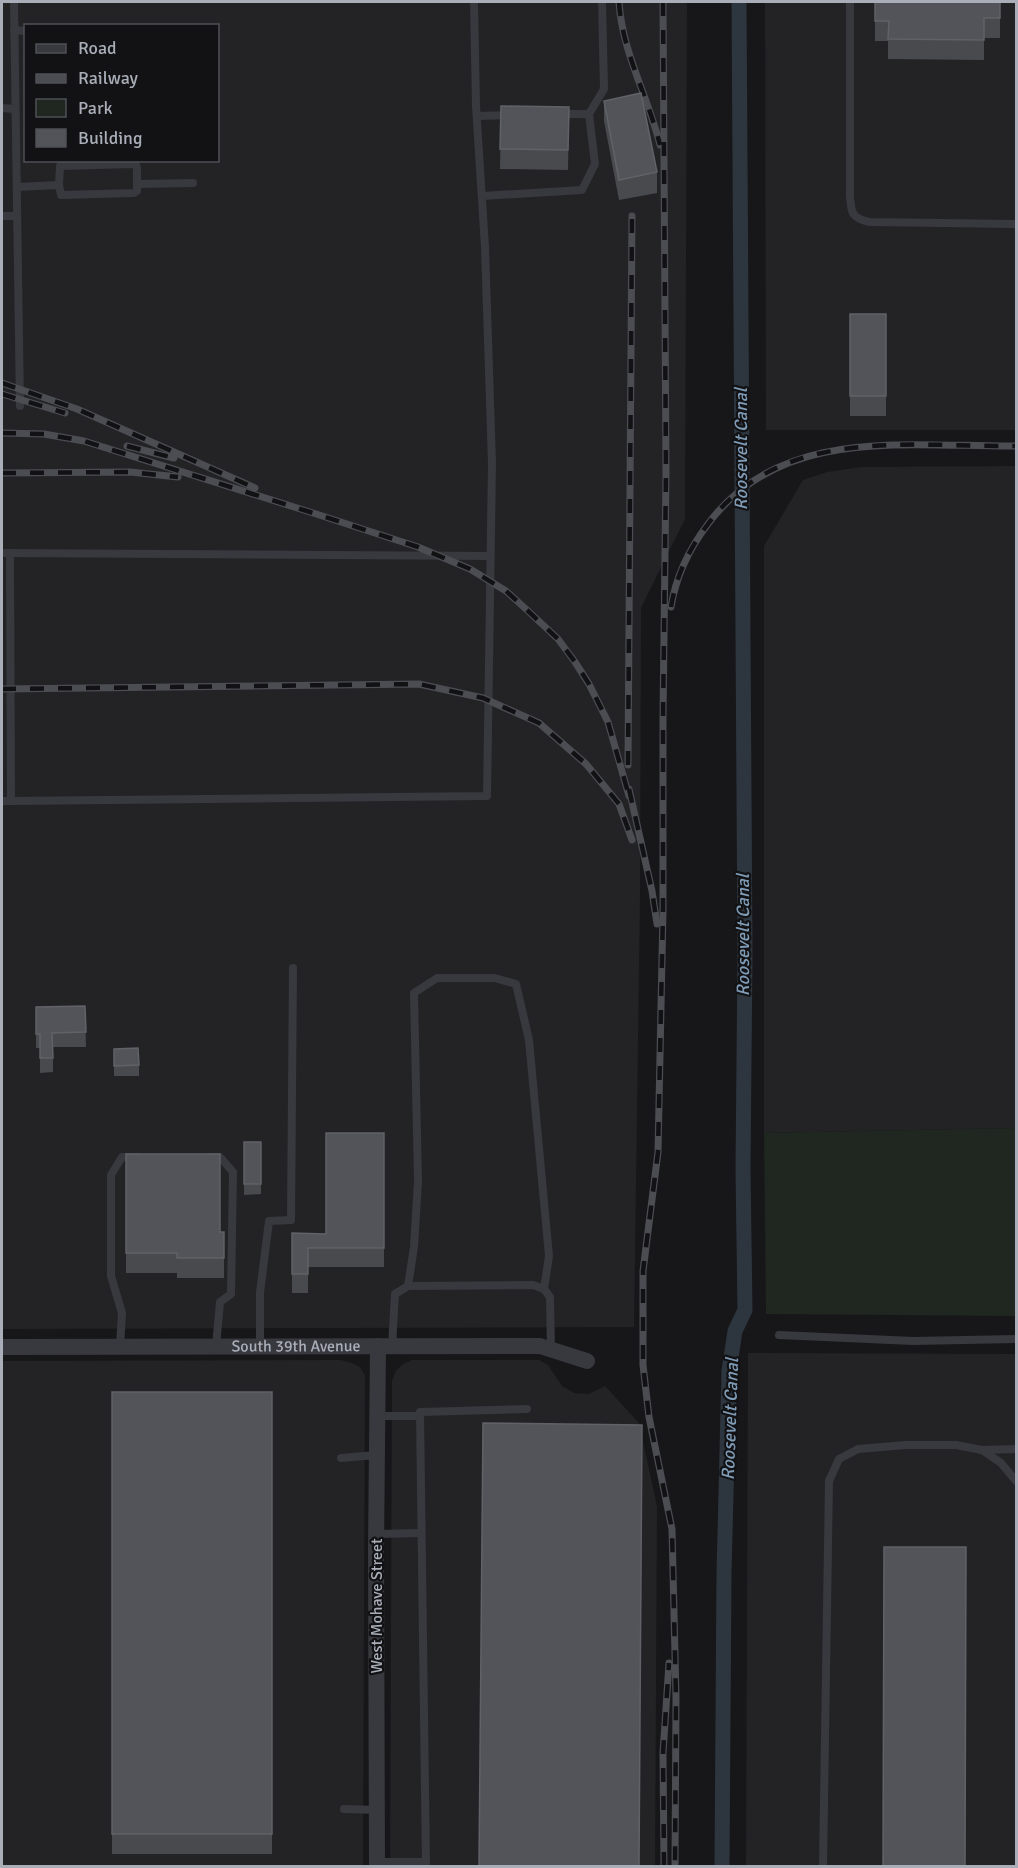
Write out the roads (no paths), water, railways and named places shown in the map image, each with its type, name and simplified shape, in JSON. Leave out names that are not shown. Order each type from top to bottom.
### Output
[{"type":"street","name":"West Mohave Street","points":[[377,1864],[377,1416],[385,1346]]},
{"type":"street","name":"South 39th Avenue","points":[[2,1347],[540,1346],[587,1361]]},
{"type":"lane","points":[[14,2],[20,406]]},
{"type":"lane","points":[[474,2],[477,116],[486,247],[492,463],[487,796],[6,801],[6,553],[490,556]]},
{"type":"lane","points":[[482,195],[582,190],[595,164],[589,114],[604,89],[602,2]]},
{"type":"lane","points":[[850,2],[851,210],[858,219],[869,222],[1017,224]]},
{"type":"lane","points":[[14,30],[24,31]]},
{"type":"lane","points":[[2,108],[15,109]]},
{"type":"lane","points":[[544,115],[589,114]]},
{"type":"lane","points":[[477,116],[522,115]]},
{"type":"lane","points":[[133,164],[137,168],[137,191],[134,193],[60,195],[59,184],[60,166],[133,164]]},
{"type":"lane","points":[[137,184],[193,183]]},
{"type":"lane","points":[[16,187],[59,184]]},
{"type":"lane","points":[[2,216],[17,216]]},
{"type":"lane","points":[[260,1346],[260,1293],[268,1221],[291,1220],[293,968]]},
{"type":"lane","points":[[408,1286],[414,1247],[418,1181],[414,993],[437,978],[495,978],[516,984],[529,1040],[549,1256],[544,1289]]},
{"type":"lane","points":[[198,1157],[220,1156],[233,1172],[231,1294],[220,1302],[216,1346]]},
{"type":"lane","points":[[120,1346],[122,1313],[111,1276],[111,1175],[122,1157],[144,1157]]},
{"type":"lane","points":[[385,1346],[395,1294],[408,1286],[533,1285],[544,1289],[550,1297],[551,1350]]},
{"type":"lane","points":[[779,1335],[913,1341],[1017,1339]]},
{"type":"lane","points":[[377,1864],[426,1864],[420,1412],[527,1409]]},
{"type":"lane","points":[[377,1416],[420,1416]]},
{"type":"lane","points":[[823,1866],[829,1481],[839,1459],[858,1449],[906,1445],[956,1445],[982,1450],[1017,1449]]},
{"type":"lane","points":[[982,1450],[1001,1463],[1017,1481]]},
{"type":"lane","points":[[340,1458],[377,1455]]},
{"type":"lane","points":[[376,1534],[422,1533]]},
{"type":"lane","points":[[344,1809],[377,1810]]},
{"type":"waterway","name":"Roosevelt Canal","points":[[722,1866],[724,1574],[729,1371],[735,1331],[745,1310],[739,2]]},
{"type":"railway","points":[[619,2],[625,39],[660,145]]},
{"type":"railway","points":[[663,2],[666,472],[663,911],[658,1152],[643,1271],[643,1365],[649,1417],[672,1529],[676,1697],[675,1866]]},
{"type":"railway","points":[[628,765],[632,216]]},
{"type":"railway","points":[[2,383],[77,409],[255,488]]},
{"type":"railway","points":[[2,394],[65,413]]},
{"type":"railway","points":[[2,433],[44,434],[84,441],[418,547],[470,569],[506,591],[558,639],[575,662],[608,722],[629,796]]},
{"type":"railway","points":[[671,607],[684,563],[708,524],[738,492],[772,470],[809,456],[849,448],[890,445],[1016,446]]},
{"type":"railway","points":[[127,446],[174,458]]},
{"type":"railway","points":[[2,473],[130,472],[178,477]]},
{"type":"railway","points":[[2,689],[419,684],[483,698],[539,723],[586,764],[619,804],[632,840]]},
{"type":"railway","points":[[629,789],[652,891],[657,924]]},
{"type":"railway","points":[[664,1866],[663,1753],[669,1663]]}]
